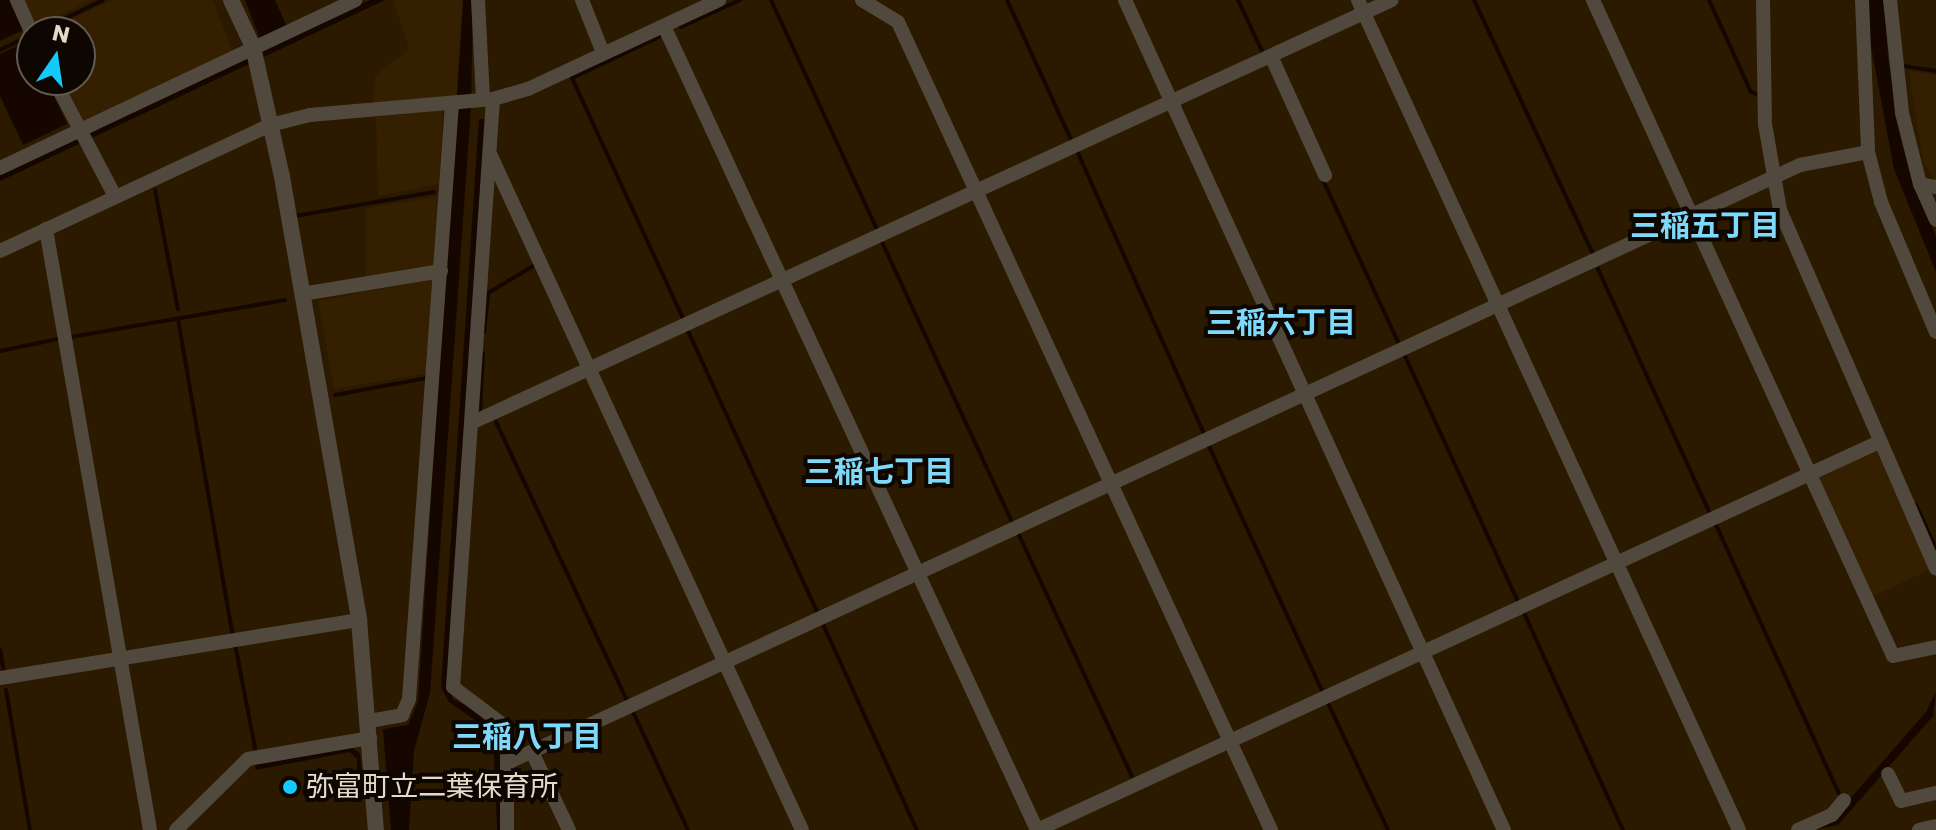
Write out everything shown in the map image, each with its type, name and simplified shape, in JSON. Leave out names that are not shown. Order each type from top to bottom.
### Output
[{"type":"street","points":[[231,0],[255,55],[270,125],[359,620],[376,830]]},
{"type":"street","points":[[0,168],[81,136],[255,55],[355,0]]},
{"type":"street","points":[[478,0],[491,156],[453,687],[506,727],[507,830]]},
{"type":"street","points":[[582,0],[603,53]]},
{"type":"street","points":[[0,251],[270,125],[310,115],[484,99],[528,89],[719,0]]},
{"type":"street","points":[[862,0],[898,22],[1271,830]]},
{"type":"street","points":[[1125,0],[1504,830]]},
{"type":"street","points":[[471,423],[1271,56],[1361,6],[1392,0]]},
{"type":"street","points":[[1593,0],[1893,656],[1936,647]]},
{"type":"street","points":[[1763,0],[1762,69],[1771,181],[1879,442],[1936,568]]},
{"type":"street","points":[[1862,0],[1868,152],[1881,202],[1936,332]]},
{"type":"street","points":[[1890,0],[1898,89],[1920,184],[1936,220]]},
{"type":"street","points":[[1361,6],[1739,830]]},
{"type":"street","points":[[664,26],[1037,830],[1879,442]]},
{"type":"street","points":[[1271,56],[1325,175]]},
{"type":"street","points":[[62,96],[115,196]]},
{"type":"street","points":[[176,830],[248,759],[370,730],[402,715],[409,699],[455,102]]},
{"type":"street","points":[[507,763],[1800,165],[1868,152]]},
{"type":"street","points":[[491,156],[802,830]]},
{"type":"street","points":[[1920,184],[1936,187]]},
{"type":"street","points":[[46,229],[150,830]]},
{"type":"street","points":[[302,294],[441,271]]},
{"type":"street","points":[[0,678],[359,620]]},
{"type":"street","points":[[532,752],[569,830]]},
{"type":"street","points":[[1888,774],[1901,801],[1936,793]]},
{"type":"street","points":[[1798,830],[1832,815],[1844,800]]},
{"type":"street","points":[[1919,830],[1936,826]]},
{"type":"shaded area","points":[[0,0],[9,0],[16,16],[16,33],[0,41]]},
{"type":"shaded area","points":[[21,0],[92,0],[58,16],[29,16]]},
{"type":"shaded area","points":[[112,0],[213,0],[232,51],[79,123],[66,96],[96,96],[96,16],[78,16]]},
{"type":"shaded area","points":[[245,0],[275,0],[287,27],[260,39]]},
{"type":"shaded area","points":[[370,0],[385,0],[0,181],[0,173]]},
{"type":"shaded area","points":[[393,0],[463,0],[460,95],[373,104],[375,76],[409,49]]},
{"type":"shaded area","points":[[463,0],[473,0],[471,106],[430,693],[414,751],[409,830],[391,830],[383,729],[408,725],[418,702]]},
{"type":"shaded area","points":[[1868,0],[1885,0],[1888,59],[1905,150],[1936,237],[1936,272],[1894,169],[1867,25]]},
{"type":"shaded area","points":[[16,47],[16,96],[54,96],[67,124],[23,145],[0,96],[0,54]]},
{"type":"shaded area","points":[[1909,71],[1936,75],[1936,182],[1923,162]]},
{"type":"shaded area","points":[[443,110],[439,184],[378,196],[376,117]]},
{"type":"shaded area","points":[[479,119],[486,119],[447,686],[453,699],[487,716],[502,732],[502,830],[497,830],[493,733],[449,702],[441,687]]},
{"type":"shaded area","points":[[440,196],[437,268],[366,280],[366,208]]},
{"type":"shaded area","points":[[436,278],[429,373],[334,389],[318,301]]},
{"type":"shaded area","points":[[1876,447],[1933,568],[1874,596],[1817,474]]},
{"type":"shaded area","points":[[1936,692],[1933,716],[1838,825],[1811,830],[1835,816],[1926,712]]},
{"type":"shaded area","points":[[352,747],[360,754],[363,784],[357,784],[357,759],[350,752],[256,770],[255,765]]},
{"type":"waterway","points":[[70,16],[103,0]]},
{"type":"waterway","points":[[681,27],[740,0]]},
{"type":"waterway","points":[[771,0],[878,232]]},
{"type":"waterway","points":[[1007,0],[1071,140]]},
{"type":"waterway","points":[[1238,0],[1262,51]]},
{"type":"waterway","points":[[1474,0],[1593,254]]},
{"type":"waterway","points":[[1709,0],[1751,92],[1756,94]]},
{"type":"waterway","points":[[659,37],[572,78],[684,320]]},
{"type":"waterway","points":[[0,50],[16,42]]},
{"type":"waterway","points":[[1904,66],[1936,71]]},
{"type":"waterway","points":[[1077,151],[1204,434]]},
{"type":"waterway","points":[[1322,178],[1399,344]]},
{"type":"waterway","points":[[155,190],[178,309]]},
{"type":"waterway","points":[[295,216],[434,192]]},
{"type":"waterway","points":[[881,240],[1013,525]]},
{"type":"waterway","points":[[484,332],[488,293],[535,265]]},
{"type":"waterway","points":[[1598,269],[1709,511]]},
{"type":"waterway","points":[[71,337],[285,300]]},
{"type":"waterway","points":[[178,319],[232,632]]},
{"type":"waterway","points":[[688,331],[817,612]]},
{"type":"waterway","points":[[0,351],[58,339]]},
{"type":"waterway","points":[[480,412],[483,353]]},
{"type":"waterway","points":[[1405,356],[1517,600]]},
{"type":"waterway","points":[[335,395],[427,378]]},
{"type":"waterway","points":[[496,422],[627,700]]},
{"type":"waterway","points":[[1208,444],[1322,691]]},
{"type":"waterway","points":[[1916,505],[1936,549]]},
{"type":"waterway","points":[[1716,525],[1840,796]]},
{"type":"waterway","points":[[1018,533],[1132,776]]},
{"type":"waterway","points":[[1524,613],[1623,830]]},
{"type":"waterway","points":[[822,622],[917,830]]},
{"type":"waterway","points":[[235,644],[255,748]]},
{"type":"waterway","points":[[0,650],[4,672]]},
{"type":"waterway","points":[[6,690],[30,830]]},
{"type":"waterway","points":[[1327,701],[1388,830]]},
{"type":"waterway","points":[[633,712],[688,830]]},
{"type":"place","name":"弥富町立二葉保育所","points":[[290,787]]},
{"type":"district","name":"三稲五丁目","points":[[1705,226]]},
{"type":"district","name":"三稲六丁目","points":[[1281,323]]},
{"type":"district","name":"三稲七丁目","points":[[879,472]]},
{"type":"district","name":"三稲八丁目","points":[[527,737]]}]
